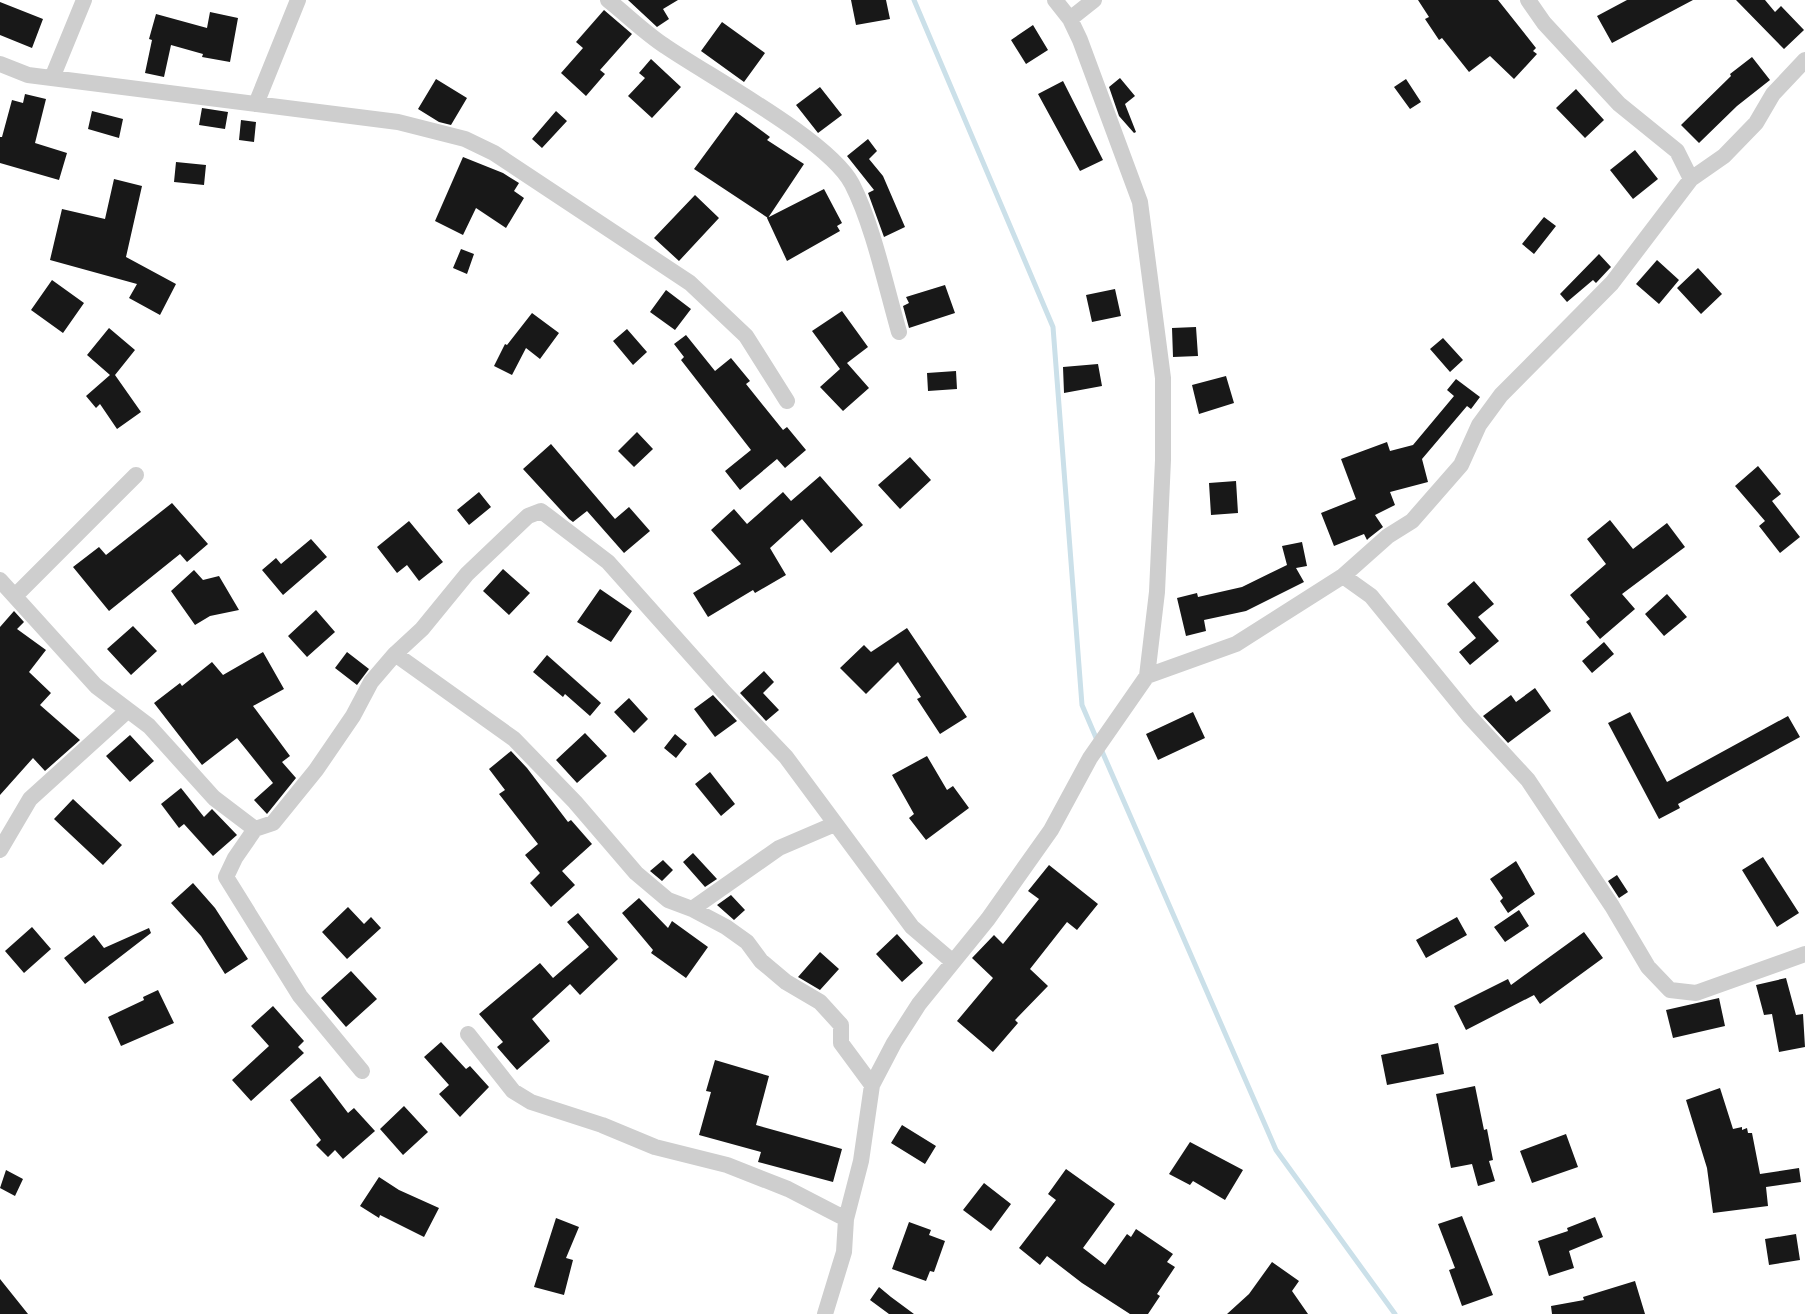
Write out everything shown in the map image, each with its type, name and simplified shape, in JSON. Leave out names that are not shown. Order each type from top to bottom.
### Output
[{"type":"street","points":[[52,78],[84,0]]},
{"type":"street","points":[[256,104],[298,0]]},
{"type":"street","points":[[608,0],[662,45],[807,138],[829,156],[851,183],[899,332]]},
{"type":"street","points":[[825,1314],[844,1252],[846,1219],[861,1161],[872,1085],[906,1023],[988,919],[1034,856],[1051,830],[1090,758],[1147,676],[1158,581],[1163,460],[1163,378],[1140,202],[1070,19],[1055,0]]},
{"type":"street","points":[[1070,19],[1094,0]]},
{"type":"street","points":[[1528,0],[1544,23],[1619,104],[1677,151],[1691,179]]},
{"type":"street","points":[[1147,676],[1236,644],[1343,576],[1388,536],[1412,521],[1461,465],[1479,425],[1501,395],[1612,283],[1691,179],[1725,156],[1756,123],[1773,94],[1805,60]]},
{"type":"street","points":[[0,64],[28,75],[398,122],[465,139],[494,153],[690,283],[746,336],[787,401]]},
{"type":"street","points":[[15,596],[136,475]]},
{"type":"street","points":[[362,1071],[300,996],[226,877],[235,858],[255,829],[273,823],[316,770],[353,716],[371,682],[394,654],[422,628],[467,574],[528,516],[541,511],[608,562],[724,693],[786,756],[912,927],[953,962]]},
{"type":"street","points":[[1343,576],[1371,596],[1469,716],[1528,780],[1612,906],[1648,967],[1670,990],[1696,993],[1805,954]]},
{"type":"street","points":[[0,580],[96,686],[149,726],[214,798],[255,829]]},
{"type":"street","points":[[394,654],[514,739],[575,802],[636,873],[668,900],[692,909],[726,927],[747,942],[761,961],[786,982],[820,1002],[841,1025],[841,1043],[872,1085]]},
{"type":"street","points":[[0,850],[30,799],[127,711]]},
{"type":"street","points":[[692,909],[779,848],[835,824]]},
{"type":"street","points":[[468,1034],[513,1091],[531,1102],[602,1125],[655,1147],[727,1166],[788,1188],[846,1219]]},
{"type":"building","points":[[628,0],[678,0],[663,9],[669,19],[657,27]]},
{"type":"building","points":[[851,0],[886,0],[890,19],[856,25]]},
{"type":"building","points":[[1418,0],[1498,0],[1536,48],[1533,51],[1537,54],[1514,79],[1490,56],[1469,72],[1442,38],[1439,40],[1425,19],[1429,17]]},
{"type":"building","points":[[1627,0],[1693,0],[1612,43],[1597,16]]},
{"type":"building","points":[[1736,0],[1765,0],[1775,12],[1781,6],[1804,30],[1784,49]]},
{"type":"building","points":[[0,2],[43,19],[32,48],[0,35]]},
{"type":"building","points":[[604,10],[632,34],[600,70],[605,74],[586,96],[561,73],[583,48],[576,42]]},
{"type":"building","points":[[210,12],[238,18],[230,62],[202,57],[203,54],[171,45],[164,77],[145,73],[152,40],[149,39],[156,14],[207,28]]},
{"type":"building","points":[[722,22],[765,53],[744,82],[701,51]]},
{"type":"building","points":[[1033,25],[1048,50],[1026,64],[1011,40]]},
{"type":"building","points":[[1752,57],[1770,80],[1737,106],[1699,143],[1681,125],[1731,76],[1730,74]]},
{"type":"building","points":[[651,59],[681,87],[652,118],[628,96],[645,78],[639,73]]},
{"type":"building","points":[[1120,78],[1135,96],[1125,104],[1136,132],[1134,133],[1119,116],[1109,87]]},
{"type":"building","points":[[436,79],[467,98],[451,125],[439,122],[418,109]]},
{"type":"building","points":[[1406,79],[1421,102],[1410,109],[1394,87]]},
{"type":"building","points":[[1063,81],[1103,160],[1080,171],[1038,94]]},
{"type":"building","points":[[820,87],[842,115],[818,133],[796,105]]},
{"type":"building","points":[[1576,89],[1604,120],[1585,138],[1556,108]]},
{"type":"building","points":[[25,94],[46,99],[35,143],[67,153],[59,180],[0,163],[0,137],[2,137],[12,100],[23,103]]},
{"type":"building","points":[[202,108],[228,112],[225,129],[199,125]]},
{"type":"building","points":[[92,111],[123,119],[119,138],[88,129]]},
{"type":"building","points":[[556,111],[567,121],[542,148],[532,139]]},
{"type":"building","points":[[736,112],[770,137],[767,140],[804,164],[768,218],[694,169]]},
{"type":"building","points":[[241,120],[256,122],[254,142],[239,140]]},
{"type":"building","points":[[868,139],[877,151],[869,159],[883,176],[905,227],[884,237],[868,193],[874,190],[847,156]]},
{"type":"building","points":[[1635,150],[1658,179],[1633,199],[1610,170]]},
{"type":"building","points":[[463,157],[503,173],[519,183],[514,191],[524,198],[506,228],[476,208],[463,235],[435,221]]},
{"type":"building","points":[[176,162],[206,165],[204,185],[174,182]]},
{"type":"building","points":[[114,179],[142,186],[126,257],[176,284],[160,315],[129,298],[137,284],[50,260],[62,209],[105,219]]},
{"type":"building","points":[[824,189],[842,223],[837,226],[840,231],[787,261],[767,218]]},
{"type":"building","points":[[695,195],[719,218],[679,261],[654,238]]},
{"type":"building","points":[[1544,217],[1556,226],[1534,254],[1522,244]]},
{"type":"building","points":[[461,249],[474,254],[467,274],[453,268]]},
{"type":"building","points":[[1599,254],[1611,267],[1596,283],[1593,280],[1567,302],[1560,294]]},
{"type":"building","points":[[1657,260],[1679,280],[1659,304],[1636,284]]},
{"type":"building","points":[[1698,268],[1722,294],[1701,314],[1677,288]]},
{"type":"building","points":[[52,280],[84,303],[63,333],[31,310]]},
{"type":"building","points":[[945,285],[955,313],[909,328],[903,306],[909,303],[906,297]]},
{"type":"building","points":[[1115,289],[1121,316],[1092,322],[1086,295]]},
{"type":"building","points":[[666,290],[691,309],[675,330],[650,312]]},
{"type":"building","points":[[842,311],[868,347],[847,363],[869,388],[843,411],[820,387],[840,369],[812,331]]},
{"type":"building","points":[[532,313],[559,333],[540,359],[526,348],[512,375],[494,366],[505,344],[507,345]]},
{"type":"building","points":[[1196,327],[1198,356],[1173,357],[1172,328]]},
{"type":"building","points":[[109,328],[135,350],[115,375],[141,412],[117,429],[100,404],[96,408],[86,396],[110,375],[87,355]]},
{"type":"building","points":[[627,329],[647,352],[633,365],[613,341]]},
{"type":"building","points":[[686,335],[715,371],[731,358],[750,381],[746,384],[783,430],[787,427],[806,450],[785,468],[777,459],[740,490],[725,471],[751,450],[681,360],[684,357],[674,344]]},
{"type":"building","points":[[1443,338],[1463,360],[1450,372],[1430,349]]},
{"type":"building","points":[[1098,364],[1102,386],[1064,393],[1063,367]]},
{"type":"building","points":[[956,371],[957,389],[928,391],[927,373]]},
{"type":"building","points":[[1226,376],[1234,403],[1199,414],[1192,385]]},
{"type":"building","points":[[1456,379],[1480,397],[1471,409],[1467,406],[1422,459],[1428,482],[1390,492],[1395,505],[1375,515],[1383,527],[1367,540],[1364,534],[1334,546],[1321,513],[1356,499],[1341,459],[1387,442],[1390,451],[1413,445],[1454,396],[1447,390]]},
{"type":"building","points":[[637,432],[653,449],[634,467],[618,451]]},
{"type":"building","points":[[551,444],[615,519],[629,507],[650,531],[624,553],[587,511],[573,522],[569,519],[523,469]]},
{"type":"building","points":[[910,457],[931,480],[900,509],[878,485]]},
{"type":"building","points":[[1758,466],[1781,494],[1772,501],[1800,537],[1780,553],[1759,526],[1765,521],[1735,486]]},
{"type":"building","points":[[820,476],[863,525],[831,553],[802,519],[770,548],[786,575],[755,593],[753,590],[708,617],[693,593],[741,564],[711,530],[734,509],[747,524],[783,492],[791,501]]},
{"type":"building","points":[[1236,481],[1238,513],[1211,515],[1209,483]]},
{"type":"building","points":[[479,492],[491,507],[469,525],[457,510]]},
{"type":"building","points":[[172,503],[208,544],[187,562],[180,554],[109,611],[73,567],[99,547],[106,555]]},
{"type":"building","points":[[1610,520],[1633,549],[1667,523],[1685,547],[1622,594],[1635,609],[1600,639],[1586,622],[1590,619],[1570,595],[1606,564],[1587,539]]},
{"type":"building","points":[[409,521],[443,562],[419,581],[407,565],[397,573],[377,547]]},
{"type":"building","points":[[311,539],[327,557],[283,595],[262,570],[276,558],[281,564]]},
{"type":"building","points":[[1302,542],[1307,566],[1296,568],[1304,582],[1246,611],[1204,620],[1206,631],[1186,636],[1177,598],[1197,593],[1198,597],[1242,587],[1287,565],[1282,546]]},
{"type":"building","points":[[503,569],[530,593],[509,615],[483,591]]},
{"type":"building","points":[[194,570],[203,580],[219,576],[239,610],[210,616],[195,625],[171,591]]},
{"type":"building","points":[[1474,581],[1494,604],[1478,617],[1499,641],[1470,665],[1459,652],[1476,638],[1447,604]]},
{"type":"building","points":[[600,589],[632,611],[611,642],[577,622]]},
{"type":"building","points":[[1667,594],[1687,617],[1664,636],[1645,614]]},
{"type":"building","points":[[316,610],[335,632],[307,657],[288,636]]},
{"type":"building","points":[[14,611],[24,622],[17,629],[46,650],[29,672],[51,693],[40,705],[80,740],[45,771],[33,758],[0,795],[0,627]]},
{"type":"building","points":[[133,626],[157,651],[131,675],[107,649]]},
{"type":"building","points":[[907,628],[967,717],[940,734],[917,699],[921,697],[898,662],[866,694],[840,668],[864,645],[871,652]]},
{"type":"building","points":[[1604,642],[1614,654],[1592,673],[1582,661]]},
{"type":"building","points":[[263,652],[284,689],[253,706],[290,756],[282,762],[296,778],[267,814],[254,800],[273,783],[237,738],[202,765],[154,703],[180,683],[182,686],[212,662],[223,675]]},
{"type":"building","points":[[347,652],[369,669],[357,685],[335,668]]},
{"type":"building","points":[[547,655],[601,703],[590,716],[565,694],[563,697],[533,672]]},
{"type":"building","points":[[764,671],[774,682],[763,693],[779,710],[766,721],[740,693]]},
{"type":"building","points":[[1535,688],[1551,711],[1508,743],[1483,716],[1511,695],[1516,702]]},
{"type":"building","points":[[713,695],[737,721],[715,737],[694,709]]},
{"type":"building","points":[[629,698],[648,719],[634,733],[614,712]]},
{"type":"building","points":[[1193,712],[1205,738],[1158,760],[1146,734]]},
{"type":"building","points":[[1630,712],[1667,782],[1788,716],[1800,737],[1678,804],[1680,808],[1659,819],[1608,723]]},
{"type":"building","points":[[585,733],[607,756],[577,783],[556,760]]},
{"type":"building","points":[[675,734],[687,744],[676,758],[664,748]]},
{"type":"building","points":[[130,735],[154,761],[130,782],[106,756]]},
{"type":"building","points":[[511,751],[527,768],[568,822],[571,820],[592,844],[562,871],[575,885],[551,907],[530,883],[540,873],[525,855],[538,844],[499,794],[505,790],[489,769]]},
{"type":"building","points":[[927,756],[947,790],[953,786],[969,808],[926,840],[909,818],[914,814],[892,775]]},
{"type":"building","points":[[710,772],[735,804],[721,816],[695,784]]},
{"type":"building","points":[[181,788],[204,817],[212,809],[237,835],[213,856],[184,824],[179,828],[161,804]]},
{"type":"building","points":[[73,799],[122,845],[103,865],[54,819]]},
{"type":"building","points":[[693,853],[717,879],[705,887],[683,862]]},
{"type":"building","points":[[1763,857],[1799,913],[1777,927],[1742,870]]},
{"type":"building","points":[[663,860],[673,870],[662,881],[650,871]]},
{"type":"building","points":[[1516,861],[1535,894],[1508,913],[1500,901],[1503,898],[1490,879]]},
{"type":"building","points":[[1049,865],[1098,904],[1077,930],[1067,922],[1030,969],[1048,986],[1015,1020],[1018,1023],[993,1052],[957,1021],[993,978],[972,958],[994,935],[1003,944],[1039,899],[1028,891]]},
{"type":"building","points":[[1617,875],[1628,892],[1619,898],[1608,881]]},
{"type":"building","points":[[193,883],[215,908],[248,959],[225,974],[201,936],[171,903]]},
{"type":"building","points":[[731,895],[745,910],[734,920],[717,905]]},
{"type":"building","points":[[639,898],[668,928],[672,921],[708,947],[686,978],[651,953],[653,950],[622,913]]},
{"type":"building","points":[[348,907],[364,924],[371,917],[381,928],[347,959],[322,932]]},
{"type":"building","points":[[1519,910],[1529,926],[1505,942],[1494,927]]},
{"type":"building","points":[[578,913],[618,959],[580,995],[570,984],[532,1019],[550,1041],[517,1070],[497,1047],[503,1042],[479,1014],[540,963],[553,978],[589,947],[567,922]]},
{"type":"building","points":[[1457,917],[1467,935],[1426,958],[1416,940]]},
{"type":"building","points":[[32,927],[51,949],[24,973],[5,951]]},
{"type":"building","points":[[149,928],[151,933],[85,984],[64,958],[94,935],[104,948]]},
{"type":"building","points":[[1584,932],[1603,958],[1540,1004],[1534,995],[1466,1030],[1454,1006],[1508,979],[1511,985]]},
{"type":"building","points":[[897,934],[923,963],[902,982],[876,954]]},
{"type":"building","points":[[820,952],[839,969],[820,990],[798,977]]},
{"type":"building","points":[[351,971],[377,999],[346,1027],[321,998]]},
{"type":"building","points":[[1786,978],[1796,1015],[1803,1014],[1805,1047],[1779,1052],[1772,1014],[1764,1015],[1756,985]]},
{"type":"building","points":[[158,990],[174,1023],[121,1046],[108,1017],[144,1000],[143,997]]},
{"type":"building","points":[[1719,998],[1725,1026],[1673,1038],[1666,1010]]},
{"type":"building","points":[[273,1006],[304,1041],[298,1047],[304,1053],[251,1101],[232,1080],[269,1046],[251,1026]]},
{"type":"building","points":[[441,1042],[466,1069],[470,1066],[489,1087],[460,1117],[439,1094],[449,1085],[424,1057]]},
{"type":"building","points":[[1438,1043],[1444,1074],[1387,1085],[1381,1055]]},
{"type":"building","points":[[715,1060],[769,1076],[756,1125],[842,1149],[833,1182],[758,1162],[761,1152],[699,1135],[711,1092],[706,1091]]},
{"type":"building","points":[[320,1076],[348,1113],[354,1108],[375,1131],[343,1159],[335,1150],[328,1157],[316,1145],[321,1140],[290,1100]]},
{"type":"building","points":[[1475,1086],[1484,1130],[1487,1129],[1493,1160],[1489,1161],[1495,1181],[1478,1186],[1472,1164],[1451,1168],[1436,1094]]},
{"type":"building","points":[[1720,1088],[1733,1129],[1747,1128],[1748,1133],[1752,1133],[1760,1174],[1799,1168],[1801,1182],[1766,1187],[1768,1206],[1713,1213],[1707,1168],[1686,1100]]},
{"type":"building","points":[[404,1106],[428,1132],[403,1155],[380,1129]]},
{"type":"building","points":[[902,1125],[936,1146],[925,1164],[891,1143]]},
{"type":"building","points":[[1566,1134],[1578,1167],[1532,1183],[1520,1151]]},
{"type":"building","points":[[1190,1142],[1243,1170],[1225,1200],[1193,1181],[1190,1185],[1169,1174]]},
{"type":"building","points":[[1066,1169],[1115,1204],[1083,1248],[1105,1265],[1127,1234],[1131,1237],[1136,1229],[1173,1254],[1167,1262],[1175,1267],[1157,1294],[1160,1296],[1148,1314],[1130,1314],[1082,1283],[1047,1256],[1040,1265],[1019,1248],[1056,1200],[1048,1194]]},
{"type":"building","points":[[6,1170],[23,1179],[15,1196],[0,1188]]},
{"type":"building","points":[[379,1177],[399,1190],[439,1208],[424,1237],[380,1215],[379,1218],[360,1206]]},
{"type":"building","points":[[984,1183],[1011,1204],[991,1231],[963,1210]]},
{"type":"building","points":[[1462,1216],[1493,1295],[1462,1306],[1449,1270],[1455,1268],[1438,1224]]},
{"type":"building","points":[[1595,1217],[1603,1237],[1569,1251],[1574,1268],[1549,1276],[1538,1241],[1568,1231],[1567,1228]]},
{"type":"building","points":[[556,1218],[579,1227],[566,1258],[573,1260],[564,1295],[534,1287]]},
{"type":"building","points":[[909,1222],[931,1230],[929,1235],[945,1241],[934,1272],[930,1271],[926,1281],[892,1269]]},
{"type":"building","points":[[1796,1234],[1800,1260],[1769,1265],[1765,1239]]},
{"type":"building","points":[[1272,1262],[1299,1281],[1292,1291],[1308,1314],[1227,1314],[1249,1294]]},
{"type":"building","points":[[0,1279],[28,1314],[0,1314]]},
{"type":"building","points":[[1635,1281],[1645,1314],[1552,1314],[1551,1306],[1584,1300],[1583,1297]]},
{"type":"building","points":[[879,1287],[914,1314],[889,1314],[870,1300]]},
{"type":"waterway","points":[[914,0],[1053,327],[1082,705],[1097,740]]},
{"type":"waterway","points":[[1101,749],[1276,1150],[1395,1314]]}]
